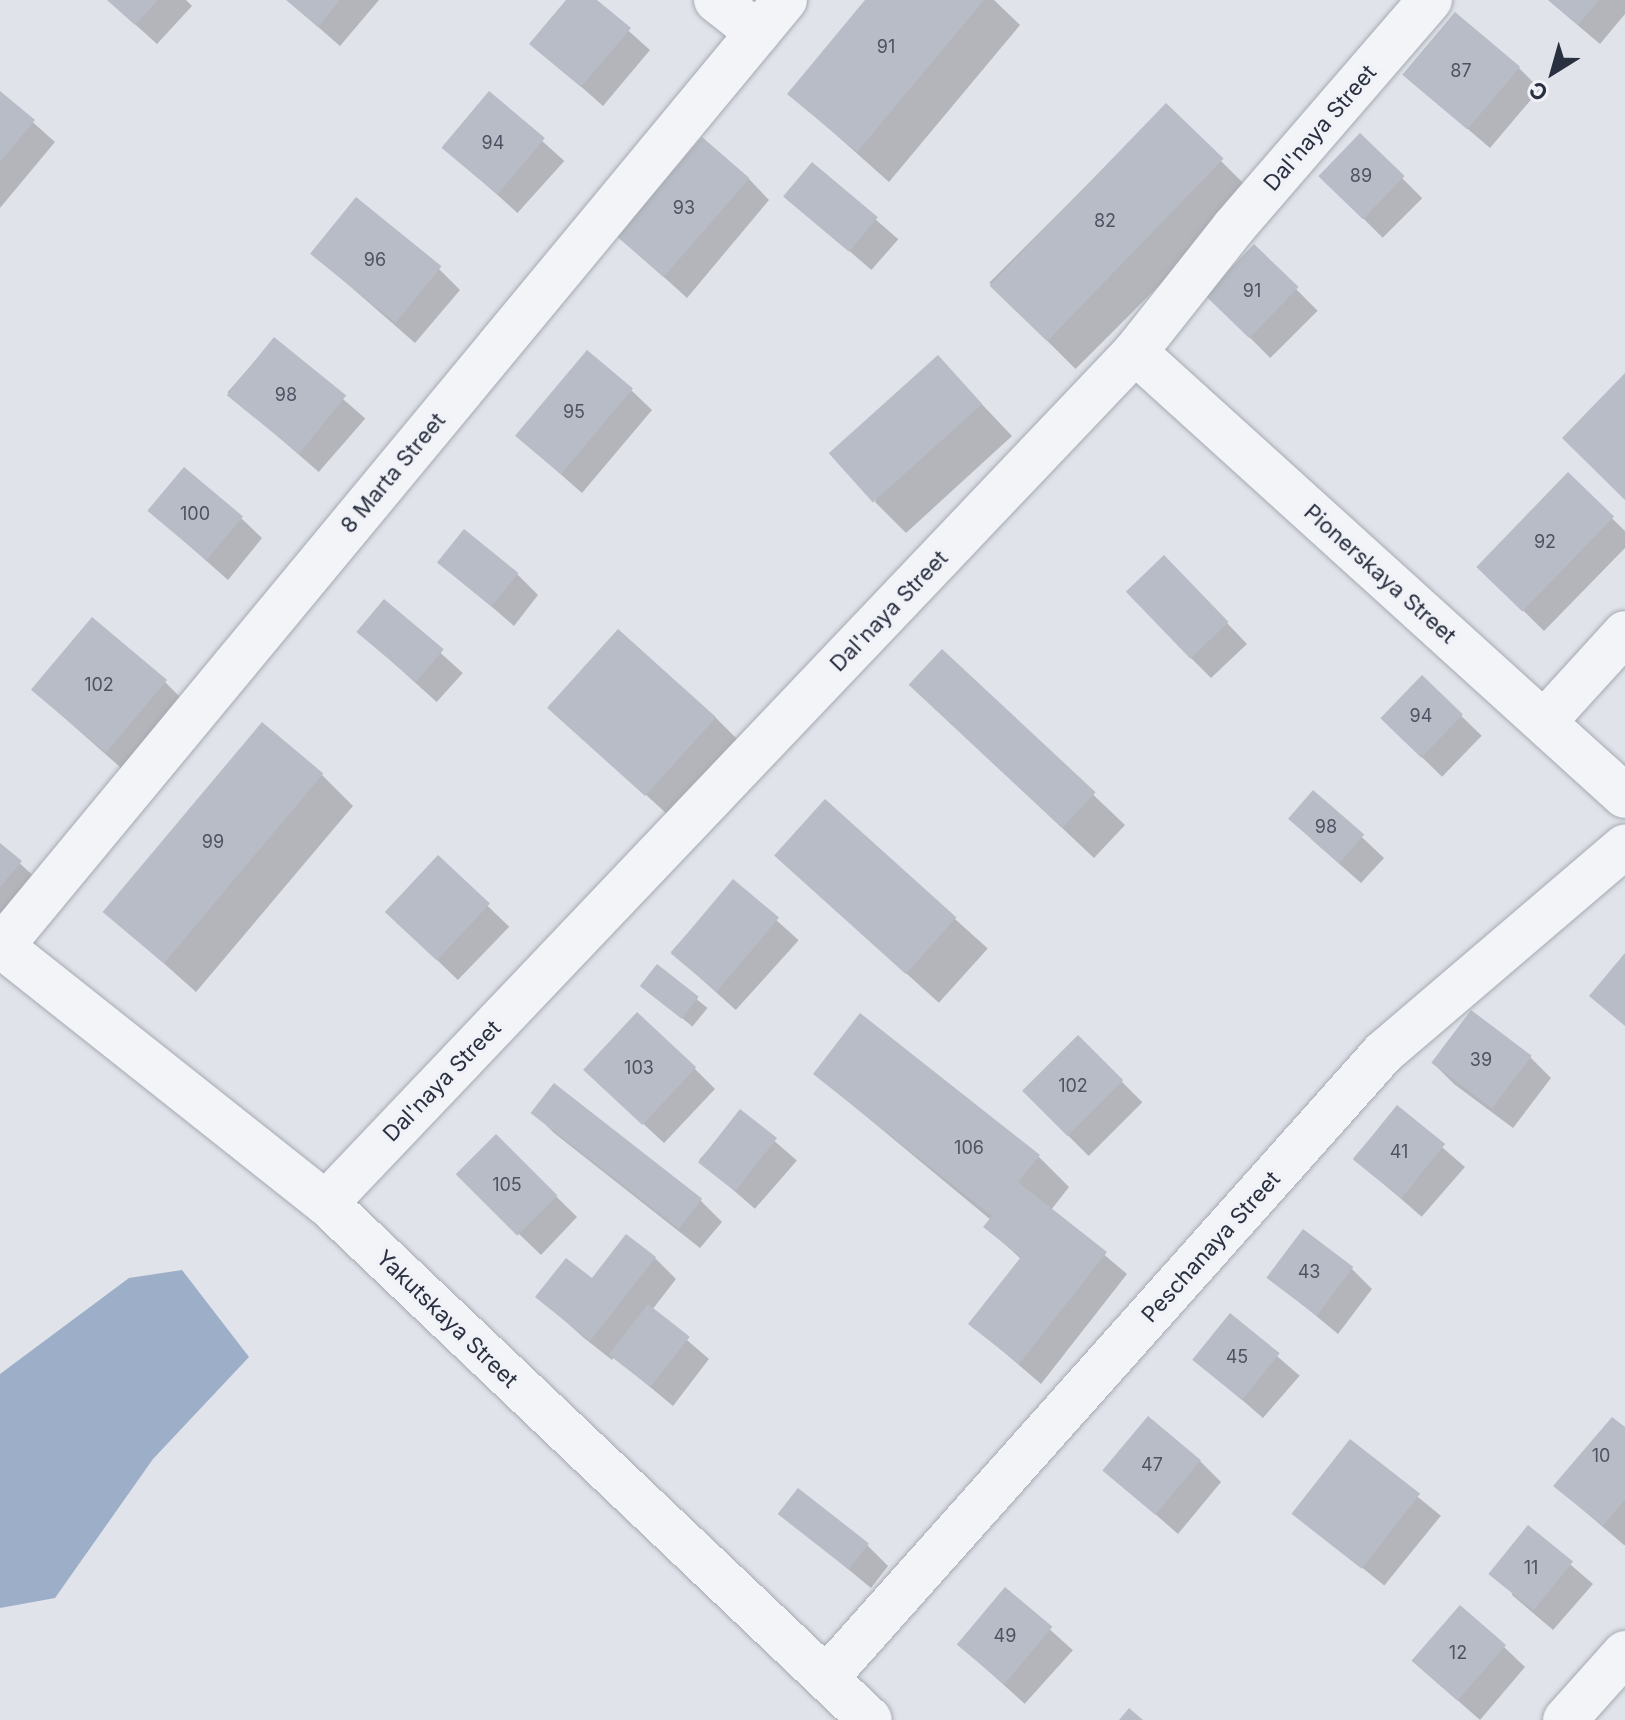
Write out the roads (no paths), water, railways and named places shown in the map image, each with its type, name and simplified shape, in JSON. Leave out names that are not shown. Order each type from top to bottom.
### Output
[{"type":"street","points":[[716,0],[758,33]]},
{"type":"street","name":"8 Marta Street","points":[[1,946],[785,0]]},
{"type":"street","name":"Dal'naya Street","points":[[326,1203],[1135,352],[1234,227],[1430,0]]},
{"type":"street","name":"Pionerskaya Street","points":[[1135,352],[1625,796]]},
{"type":"street","points":[[1544,722],[1625,633]]},
{"type":"street","name":"Peschanaya Street","points":[[826,1678],[1383,1053],[1625,846]]},
{"type":"street","name":"Yakutskaya Street","points":[[1,946],[326,1203],[870,1720]]},
{"type":"street","points":[[1565,1720],[1625,1653]]},
{"type":"water","points":[[182,1270],[249,1357],[153,1459],[55,1598],[0,1608],[0,1374],[129,1278]]}]
